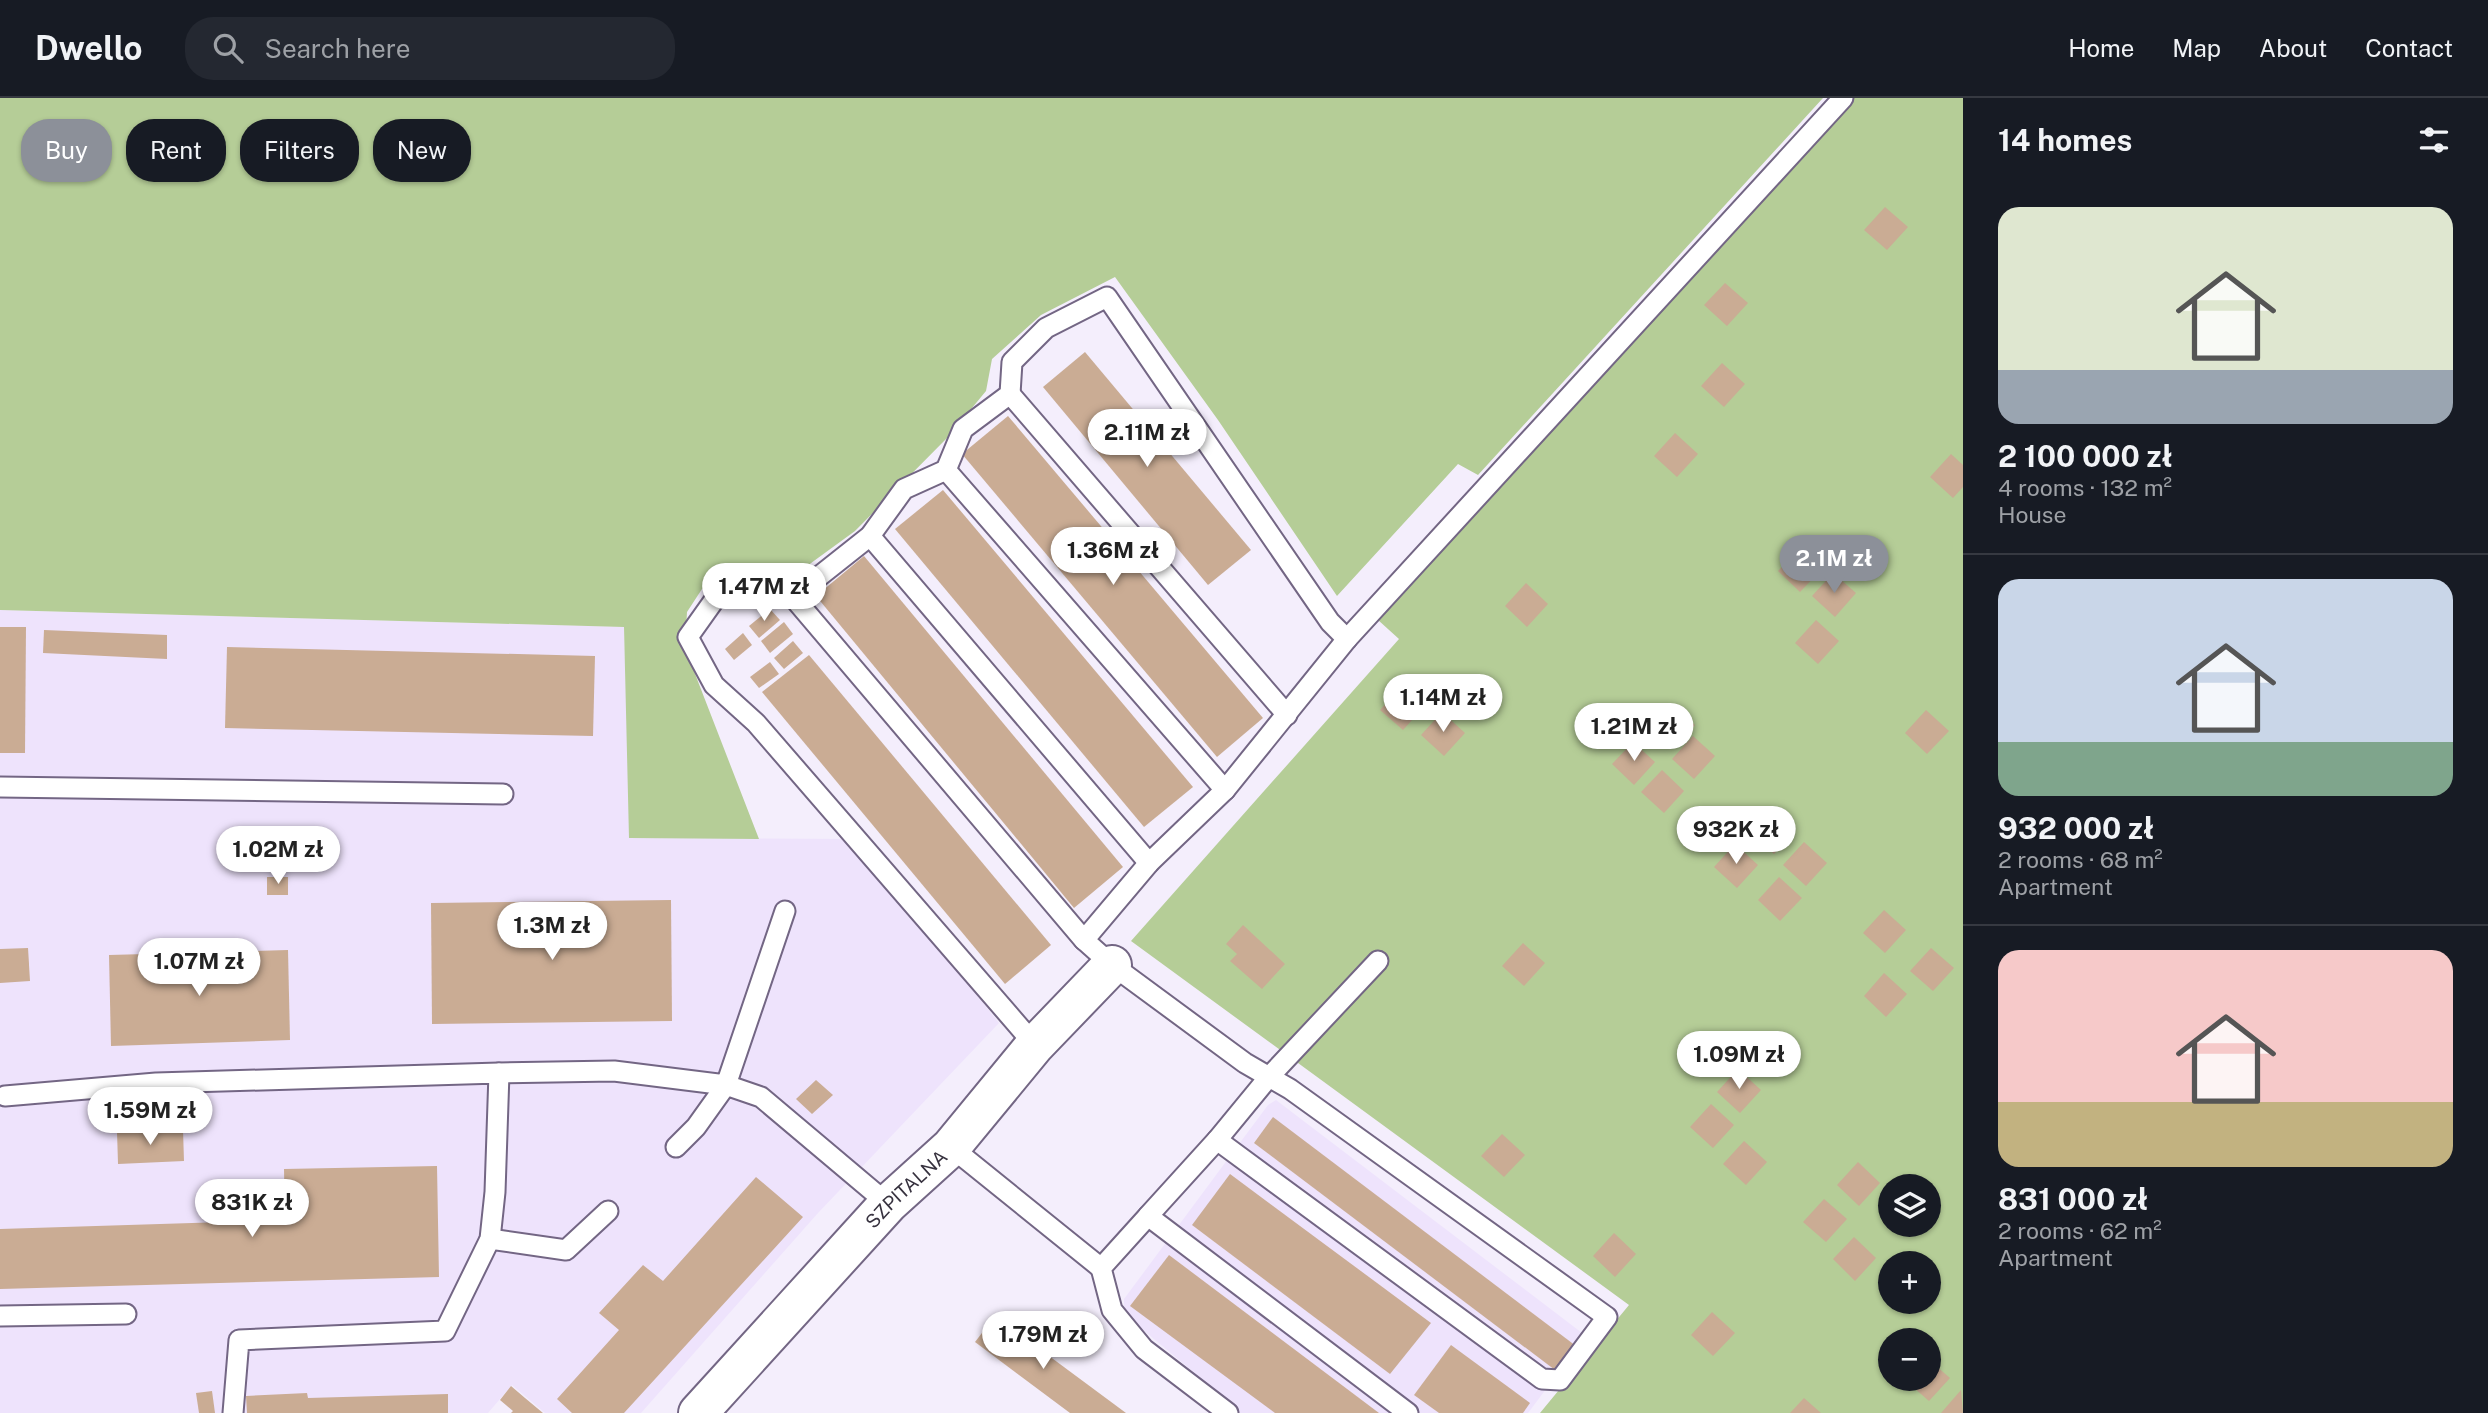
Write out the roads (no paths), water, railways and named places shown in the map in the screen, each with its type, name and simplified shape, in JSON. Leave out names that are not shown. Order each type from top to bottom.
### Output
[{"type":"street","name":"SZPITALNA","points":[[698,1413],[888,1204],[951,1147],[1035,1045],[1098,953]]},
{"type":"lane","points":[[1098,953],[1149,863],[1225,790],[1347,639],[1843,98]]},
{"type":"lane","points":[[1287,715],[1010,394],[1012,362],[1046,328],[1107,297],[1330,622],[1347,639]]},
{"type":"lane","points":[[793,597],[870,536],[904,489],[946,470],[963,429],[1010,394]]},
{"type":"lane","points":[[946,470],[1225,790]]},
{"type":"lane","points":[[870,536],[1149,863]]},
{"type":"lane","points":[[1035,1045],[756,723],[714,685],[688,637],[720,592],[766,588],[793,597],[1098,953],[1268,1079],[1290,1089],[1607,1317],[1560,1380],[1542,1379],[1217,1140]]},
{"type":"lane","points":[[0,787],[503,794]]},
{"type":"lane","points":[[676,1147],[696,1127],[726,1085],[785,911]]},
{"type":"lane","points":[[1101,1268],[1217,1140],[1268,1079],[1378,961]]},
{"type":"lane","points":[[5,1096],[156,1083],[614,1071],[726,1085],[761,1097],[888,1204]]},
{"type":"lane","points":[[233,1413],[239,1340],[445,1331],[489,1239],[495,1192],[499,1073]]},
{"type":"lane","points":[[951,1147],[1101,1268],[1112,1310],[1144,1349],[1228,1413]]},
{"type":"lane","points":[[489,1239],[566,1250],[608,1211]]},
{"type":"lane","points":[[1148,1216],[1408,1413]]},
{"type":"lane","points":[[0,1317],[126,1314]]}]
